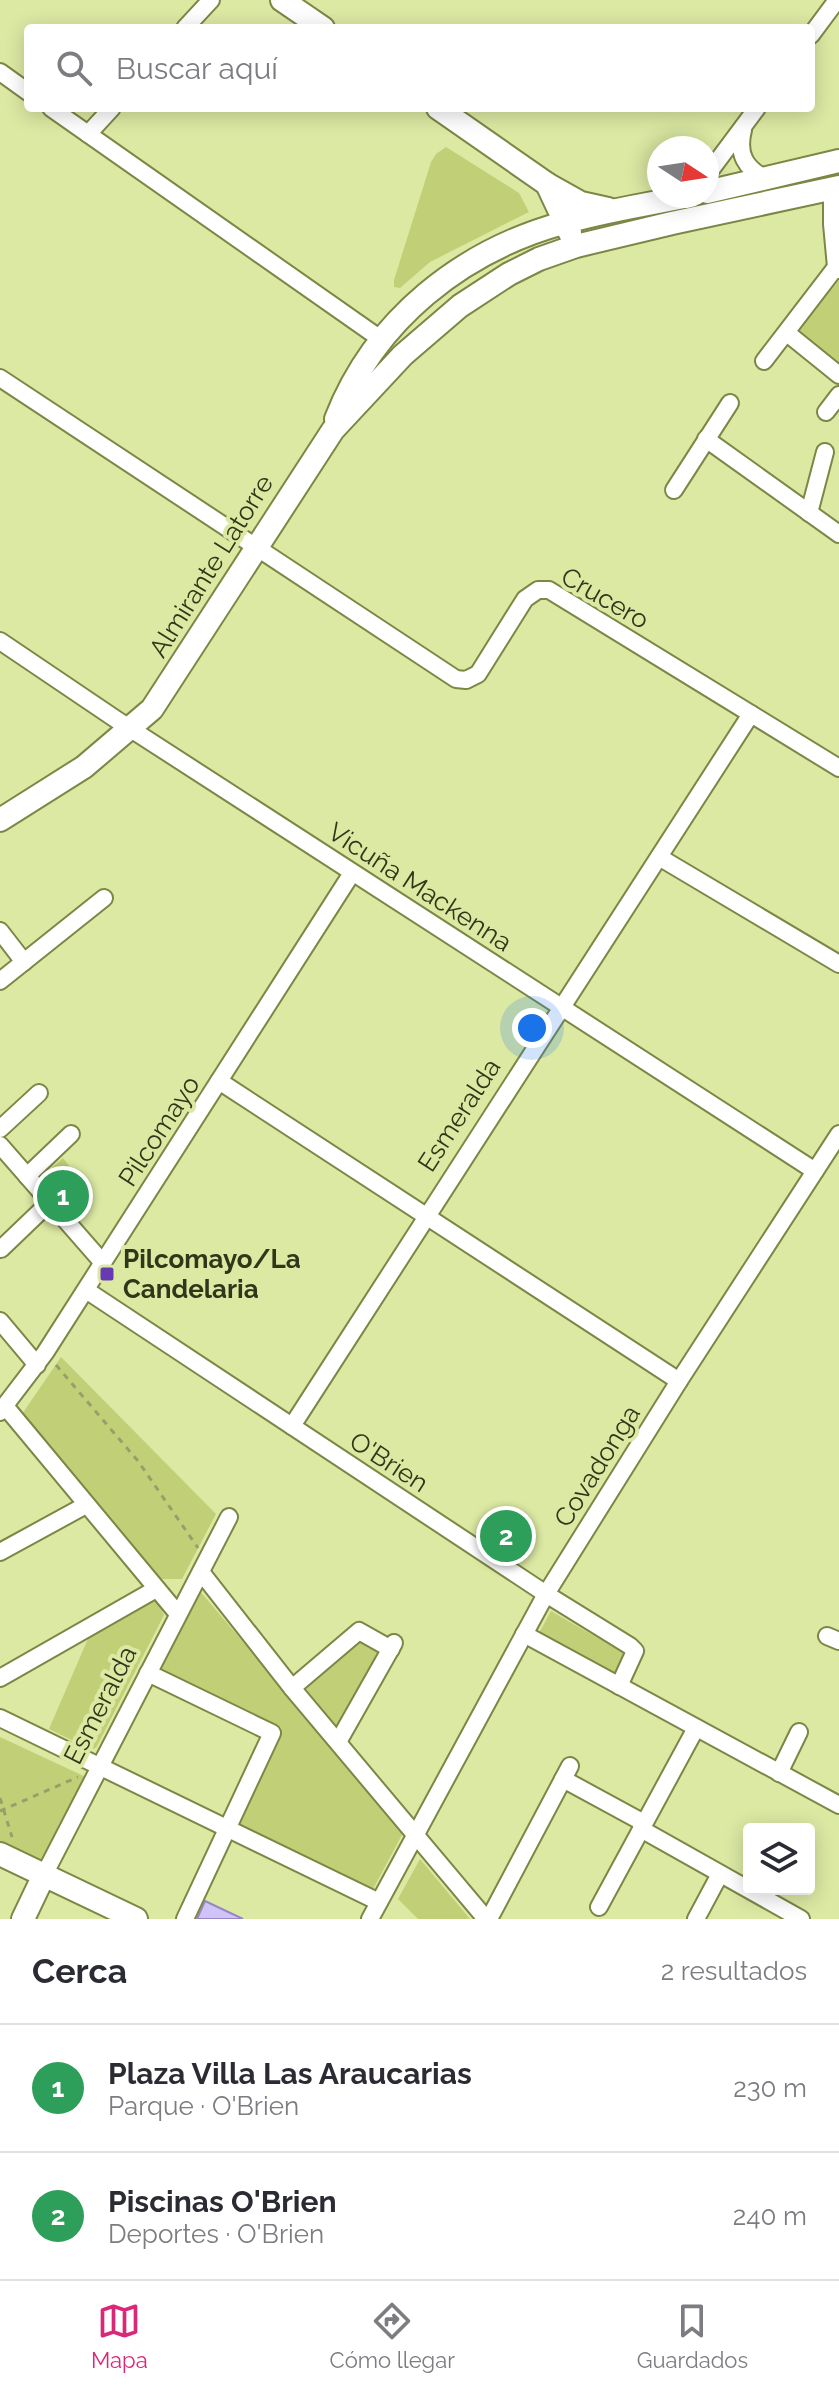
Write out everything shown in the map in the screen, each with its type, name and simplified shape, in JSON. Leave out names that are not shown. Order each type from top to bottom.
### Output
[{"type":"main road","points":[[282,0],[317,24]]},
{"type":"main road","points":[[444,112],[547,184],[592,207],[633,208],[647,205]]},
{"type":"main road","points":[[719,189],[839,161]]},
{"type":"main road","points":[[547,184],[576,246]]},
{"type":"main road","name":"Almirante Latorre","points":[[0,820],[84,767],[152,709],[333,430],[403,355],[460,306],[509,274],[576,246],[836,188]]},
{"type":"main road","name":"Almirante Latorre","points":[[333,430],[345,397],[382,340],[417,301],[457,269],[496,246],[565,222],[633,208]]},
{"type":"main road","points":[[6,1846],[44,1875],[105,1912],[136,1919]]},
{"type":"main road","name":"Esmeralda","points":[[23,1919],[44,1875]]},
{"type":"street","points":[[189,24],[211,0]]},
{"type":"street","points":[[815,30],[837,0]]},
{"type":"street","points":[[0,72],[24,89]]},
{"type":"street","points":[[57,112],[382,340]]},
{"type":"street","points":[[88,134],[108,112]]},
{"type":"street","points":[[719,159],[754,112]]},
{"type":"street","points":[[745,124],[742,156],[751,171],[766,179]]},
{"type":"street","points":[[764,361],[838,268],[832,224],[836,188]]},
{"type":"street","points":[[787,333],[839,375]]},
{"type":"street","points":[[0,378],[257,547]]},
{"type":"street","points":[[826,412],[839,395]]},
{"type":"street","points":[[674,490],[730,403]]},
{"type":"street","points":[[706,439],[839,534]]},
{"type":"street","points":[[809,513],[825,452]]},
{"type":"street","name":"Crucero","points":[[257,547],[456,679],[466,680],[478,674],[525,599],[543,589],[554,592],[839,768]]},
{"type":"street","name":"Vicuña Mackenna","points":[[0,641],[352,873],[815,1171]]},
{"type":"street","name":"Esmeralda","points":[[292,1426],[751,714]]},
{"type":"street","points":[[659,857],[839,964]]},
{"type":"street","name":"Pilcomayo","points":[[2,1409],[41,1359],[352,873]]},
{"type":"street","points":[[0,981],[104,898]]},
{"type":"street","points":[[0,931],[24,962]]},
{"type":"street","points":[[219,1081],[679,1381]]},
{"type":"street","points":[[0,1129],[39,1093]]},
{"type":"street","points":[[27,1176],[71,1134]]},
{"type":"street","name":"Covadonga","points":[[370,1919],[546,1594],[839,1134]]},
{"type":"street","points":[[1,1148],[103,1263]]},
{"type":"street","points":[[1,1249],[50,1202]]},
{"type":"street","name":"O'Brien","points":[[86,1290],[635,1651],[619,1686]]},
{"type":"street","points":[[0,1321],[41,1359]]},
{"type":"street","points":[[2,1409],[178,1614]]},
{"type":"street","points":[[0,1552],[86,1505]]},
{"type":"street","name":"Esmeralda","points":[[44,1875],[229,1517]]},
{"type":"street","points":[[204,1566],[292,1688],[488,1919],[567,1772],[643,1826],[801,1919]]},
{"type":"street","points":[[0,1678],[156,1589]]},
{"type":"street","points":[[292,1688],[359,1631],[392,1646],[338,1742]]},
{"type":"street","points":[[524,1634],[839,1805]]},
{"type":"street","points":[[148,1673],[272,1733],[185,1919]]},
{"type":"street","points":[[0,1718],[379,1902]]},
{"type":"street","points":[[599,1907],[696,1728]]},
{"type":"street","points":[[779,1773],[799,1732]]},
{"type":"street","points":[[696,1919],[720,1874]]},
{"type":"path","points":[[41,1359],[138,1461],[204,1566]]},
{"type":"path","points":[[2,1811],[100,1768]]},
{"type":"path","points":[[0,1798],[6,1846]]},
{"type":"green space","points":[[446,147],[519,193],[529,212],[430,262],[400,288],[394,287],[431,162]]},
{"type":"green space","points":[[839,280],[839,370],[795,333]]},
{"type":"green space","points":[[63,1158],[82,1182],[65,1210],[39,1179]]},
{"type":"green space","points":[[61,1357],[216,1514],[182,1579],[158,1579],[20,1417]]},
{"type":"green space","points":[[199,1590],[404,1831],[371,1893],[234,1826],[279,1729],[158,1668]]},
{"type":"green space","points":[[155,1597],[164,1615],[96,1748],[90,1749],[49,1729],[90,1634]]},
{"type":"green space","points":[[551,1611],[629,1656],[616,1680],[538,1635]]},
{"type":"green space","points":[[360,1639],[383,1653],[339,1730],[305,1688]]},
{"type":"green space","points":[[0,1737],[86,1777],[43,1867],[0,1847]]},
{"type":"green space","points":[[420,1859],[470,1919],[418,1919],[398,1899]]},
{"type":"building","points":[[205,1901],[243,1919],[197,1919]]},
{"type":"place","name":"Plaza Villa Las Araucarias","points":[[63,1196]]},
{"type":"place","name":"Pilcomayo/La Candelaria","points":[[107,1274]]},
{"type":"place","name":"Piscinas O'Brien","points":[[506,1536]]}]
